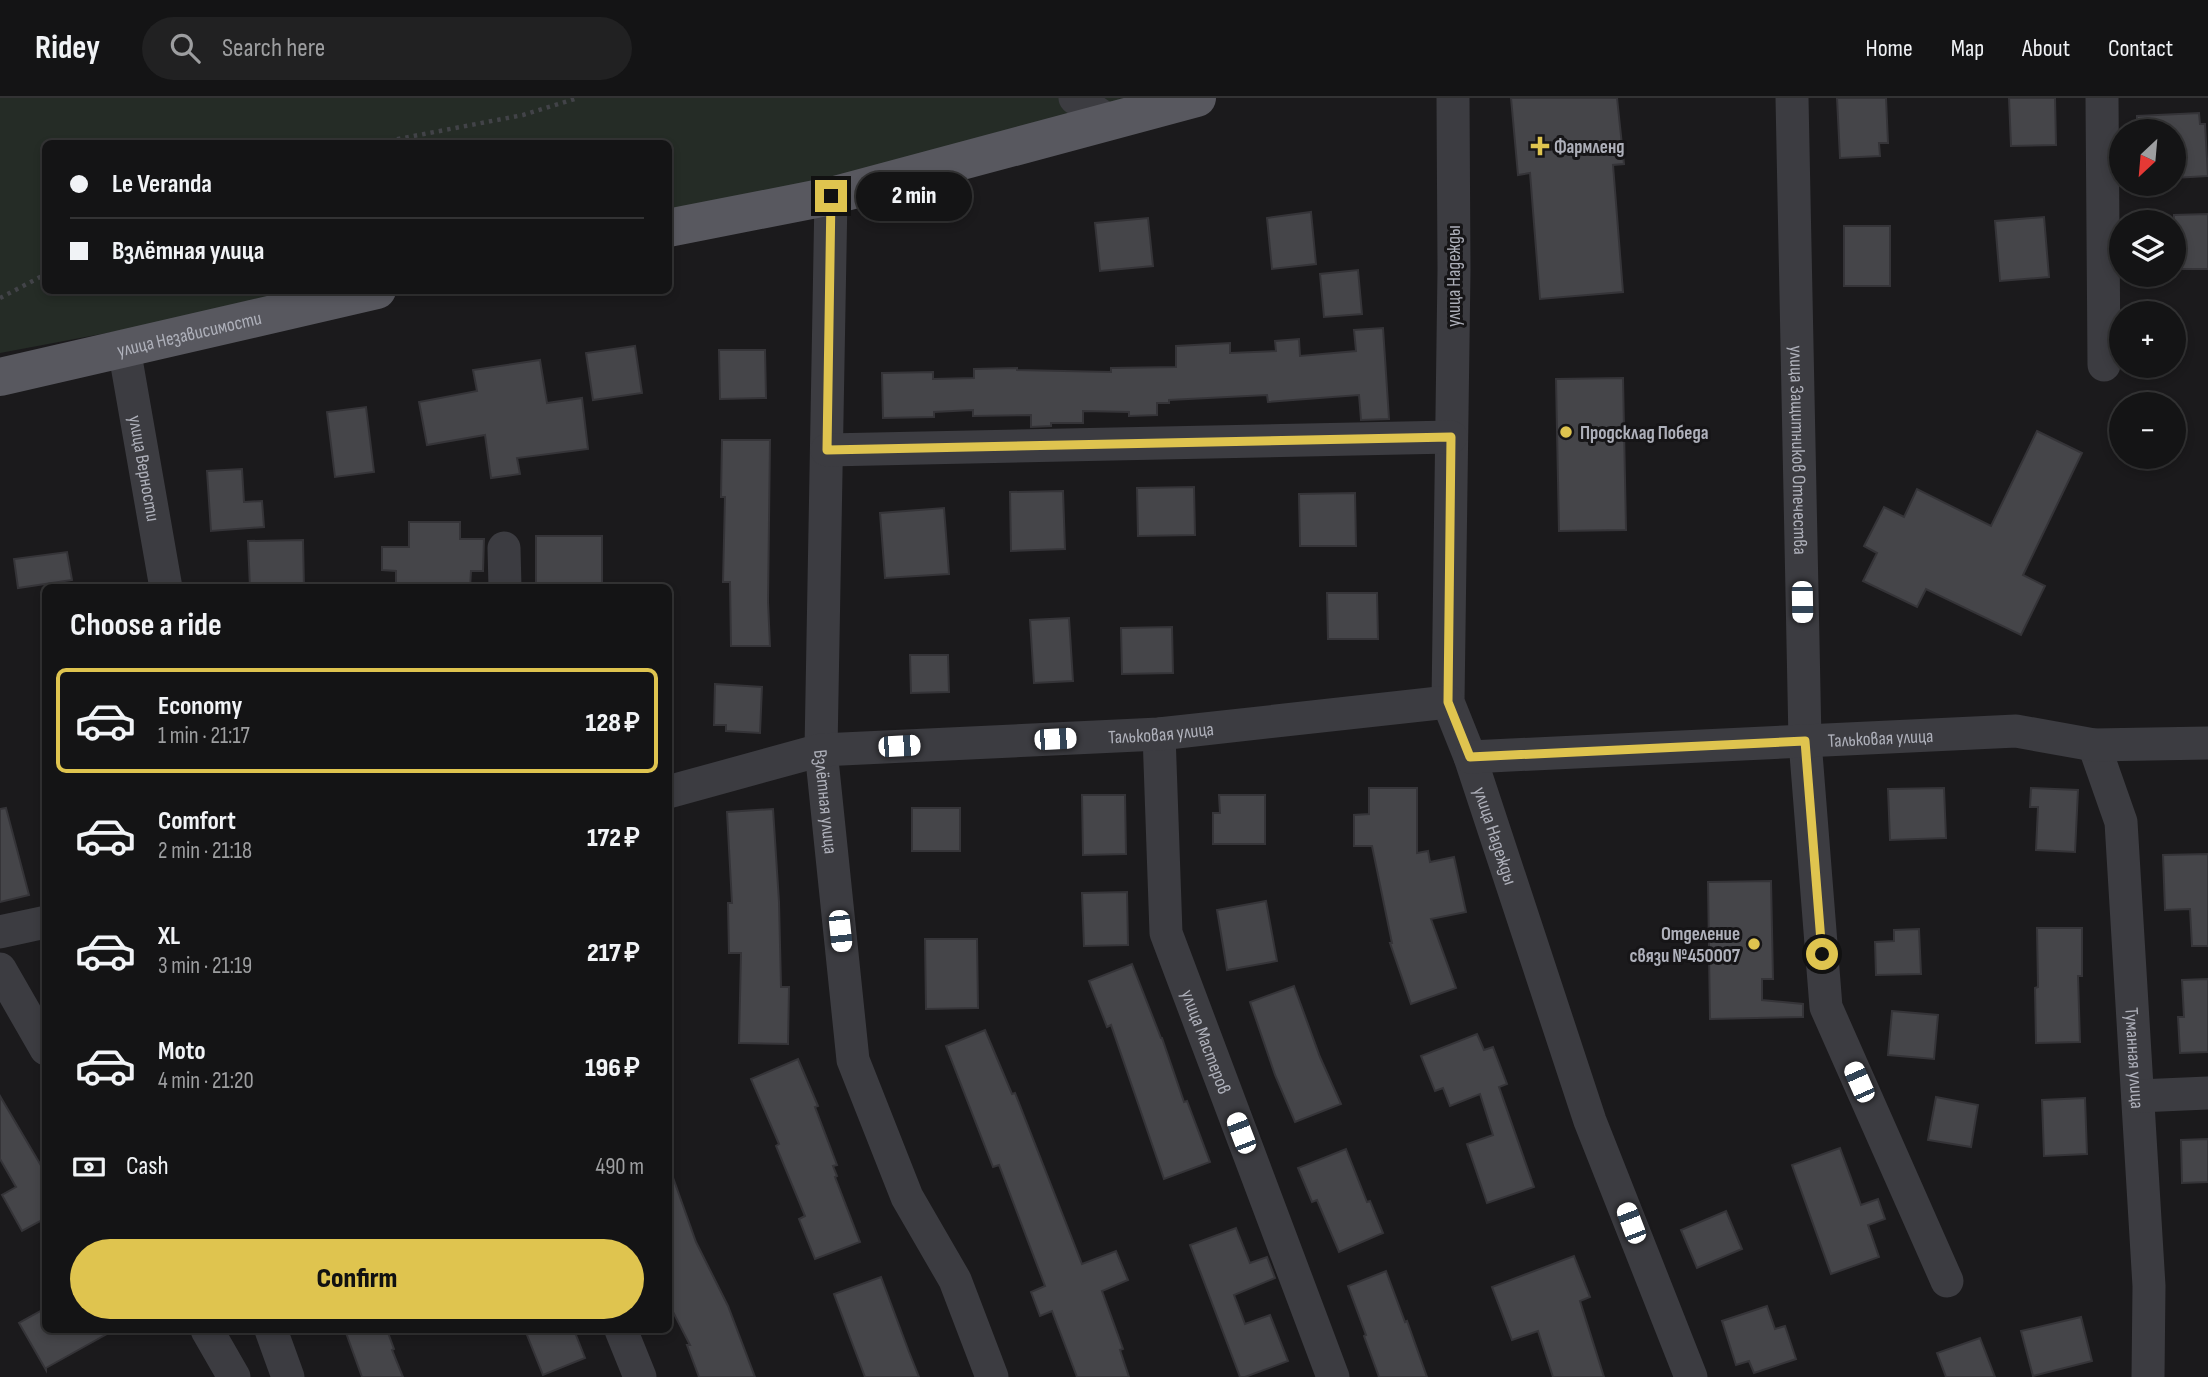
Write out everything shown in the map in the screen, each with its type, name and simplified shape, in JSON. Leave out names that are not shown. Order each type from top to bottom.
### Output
[{"type":"main road","points":[[672,227],[831,196],[1197,98]]},
{"type":"main road","name":"улица Независимости","points":[[0,377],[360,294]]},
{"type":"street","points":[[1075,98],[1109,121]]},
{"type":"street","name":"улица Надежды","points":[[1453,98],[1454,270],[1448,702],[1470,757],[1590,1121],[1691,1377]]},
{"type":"street","name":"улица Защитников Отечества","points":[[1793,98],[1805,741],[1826,1007],[1947,1280]]},
{"type":"street","points":[[2102,98],[2104,365]]},
{"type":"street","name":"Взлётная улица","points":[[831,196],[821,750],[853,1060],[907,1197],[955,1280],[992,1377]]},
{"type":"street","name":"улица Верности","points":[[124,348],[165,584]]},
{"type":"street","points":[[827,450],[1451,437]]},
{"type":"street","points":[[504,548],[505,584]]},
{"type":"street","name":"Тальковая улица","points":[[672,791],[821,750],[1159,734],[1448,702]]},
{"type":"street","name":"Тальковая улица","points":[[1470,757],[2016,731],[2094,745],[2208,743]]},
{"type":"street","name":"улица Мастеров","points":[[1159,734],[1166,933],[1333,1377]]},
{"type":"street","name":"Туманная улица","points":[[2094,745],[2121,822],[2149,1286],[2148,1377]]},
{"type":"street","points":[[0,932],[42,923]]},
{"type":"street","points":[[0,969],[42,1042]]},
{"type":"street","points":[[2138,1096],[2208,1093]]},
{"type":"street","points":[[209,1333],[234,1377]]},
{"type":"street","points":[[272,1333],[288,1377]]},
{"type":"street","points":[[622,1333],[639,1377]]},
{"type":"path","points":[[393,140],[523,115],[575,98]]},
{"type":"path","points":[[0,298],[42,276]]},
{"type":"shaded area","points":[[0,98],[1146,98],[672,226],[672,140],[42,140],[42,294],[314,294],[0,353]]},
{"type":"building","points":[[1511,98],[1617,98],[1624,164],[1613,165],[1623,292],[1540,299],[1530,173],[1518,175]]},
{"type":"building","points":[[1837,98],[1886,98],[1888,143],[1879,143],[1880,156],[1840,158]]},
{"type":"building","points":[[2009,98],[2055,98],[2056,145],[2011,146]]},
{"type":"building","points":[[2199,113],[2200,124],[2205,124],[2208,176],[2186,177],[2186,119],[2137,119],[2137,116]]},
{"type":"building","points":[[1311,212],[1316,264],[1272,269],[1267,218]]},
{"type":"building","points":[[2208,214],[2208,269],[2186,269],[2186,215]]},
{"type":"building","points":[[2044,217],[2049,277],[2000,281],[1995,221]]},
{"type":"building","points":[[1148,218],[1153,266],[1100,271],[1095,223]]},
{"type":"building","points":[[1844,226],[1890,226],[1890,286],[1844,286]]},
{"type":"building","points":[[1358,270],[1362,314],[1324,317],[1320,274]]},
{"type":"building","points":[[1383,328],[1389,419],[1361,420],[1359,395],[1268,402],[1267,395],[1169,400],[1169,403],[1157,403],[1157,415],[1129,416],[1129,412],[1083,411],[1083,423],[1051,423],[1051,426],[1031,427],[1031,415],[973,416],[973,410],[934,412],[934,417],[883,418],[882,373],[933,372],[933,379],[974,378],[974,369],[1111,372],[1111,368],[1176,367],[1176,346],[1230,343],[1230,353],[1276,351],[1275,341],[1299,339],[1300,356],[1356,351],[1354,330]]},
{"type":"building","points":[[635,346],[642,393],[593,400],[586,353]]},
{"type":"building","points":[[719,350],[765,350],[766,398],[720,399]]},
{"type":"building","points":[[540,360],[547,403],[582,398],[588,449],[517,458],[520,474],[491,478],[485,435],[427,445],[419,402],[477,391],[473,370]]},
{"type":"building","points":[[1623,378],[1626,530],[1559,531],[1556,379]]},
{"type":"building","points":[[366,407],[374,472],[335,477],[327,412]]},
{"type":"building","points":[[2037,431],[2082,453],[2023,575],[2045,586],[2021,635],[1926,589],[1917,607],[1863,581],[1877,553],[1864,546],[1884,507],[1904,517],[1917,489],[1991,526]]},
{"type":"building","points":[[722,440],[770,440],[770,646],[731,646],[730,582],[723,582],[725,497],[721,497]]},
{"type":"building","points":[[242,469],[244,502],[262,501],[264,527],[211,531],[207,471]]},
{"type":"building","points":[[1194,487],[1195,535],[1138,536],[1137,488]]},
{"type":"building","points":[[1063,491],[1065,549],[1011,551],[1010,492]]},
{"type":"building","points":[[1355,493],[1356,546],[1300,546],[1299,494]]},
{"type":"building","points":[[944,508],[949,574],[885,578],[880,513]]},
{"type":"building","points":[[409,522],[460,522],[460,539],[484,539],[483,571],[471,571],[470,584],[396,584],[396,571],[382,570],[382,547],[409,547]]},
{"type":"building","points":[[536,536],[602,536],[602,584],[536,584]]},
{"type":"building","points":[[303,540],[304,584],[250,584],[248,541]]},
{"type":"building","points":[[67,552],[72,580],[18,588],[14,559]]},
{"type":"building","points":[[1327,593],[1377,593],[1378,639],[1328,639]]},
{"type":"building","points":[[1069,618],[1073,681],[1034,683],[1030,620]]},
{"type":"building","points":[[1172,627],[1173,673],[1122,674],[1121,628]]},
{"type":"building","points":[[910,655],[948,655],[949,692],[911,693]]},
{"type":"building","points":[[715,684],[762,687],[760,733],[726,731],[726,725],[714,725]]},
{"type":"building","points":[[1369,788],[1417,788],[1417,853],[1428,851],[1430,862],[1454,857],[1466,912],[1431,919],[1456,988],[1411,1004],[1390,943],[1372,846],[1354,846],[1354,815],[1369,814]]},
{"type":"building","points":[[1944,788],[1946,838],[1890,840],[1888,789]]},
{"type":"building","points":[[2031,788],[2078,790],[2075,852],[2036,850],[2038,807],[2030,807]]},
{"type":"building","points":[[1082,795],[1125,795],[1126,854],[1083,855]]},
{"type":"building","points":[[1219,795],[1265,795],[1265,844],[1213,844],[1213,813],[1220,813]]},
{"type":"building","points":[[6,808],[29,895],[0,902],[0,809]]},
{"type":"building","points":[[912,808],[960,808],[960,851],[912,851]]},
{"type":"building","points":[[773,809],[781,987],[789,987],[788,1044],[739,1043],[741,953],[729,953],[728,903],[732,903],[727,812]]},
{"type":"building","points":[[2208,854],[2208,946],[2192,946],[2190,909],[2165,910],[2163,855]]},
{"type":"building","points":[[1771,881],[1773,979],[1762,979],[1762,1000],[1803,1004],[1803,1017],[1710,1019],[1708,882]]},
{"type":"building","points":[[1127,892],[1128,945],[1084,946],[1082,893]]},
{"type":"building","points":[[1266,901],[1277,961],[1227,970],[1217,910]]},
{"type":"building","points":[[2037,928],[2082,928],[2082,976],[2078,976],[2080,1042],[2036,1043]]},
{"type":"building","points":[[1919,929],[1921,974],[1876,975],[1875,942],[1894,941],[1894,930]]},
{"type":"building","points":[[925,939],[977,939],[978,1008],[926,1009]]},
{"type":"building","points":[[1132,964],[1184,1102],[1187,1101],[1210,1162],[1164,1179],[1111,1025],[1107,1027],[1089,981]]},
{"type":"building","points":[[2208,979],[2208,1052],[2180,1053],[2178,1017],[2184,1017],[2182,980]]},
{"type":"building","points":[[1294,986],[1320,1057],[1341,1104],[1295,1122],[1275,1075],[1250,1002]]},
{"type":"building","points":[[1892,1011],[1938,1015],[1934,1059],[1888,1055]]},
{"type":"building","points":[[985,1030],[1012,1094],[1015,1093],[1082,1264],[1116,1251],[1128,1280],[1102,1291],[1123,1349],[1120,1350],[1129,1377],[1077,1377],[1052,1311],[1040,1316],[1031,1292],[1045,1286],[999,1165],[993,1167],[946,1046]]},
{"type":"building","points":[[1477,1034],[1484,1050],[1493,1047],[1507,1084],[1499,1087],[1534,1187],[1487,1203],[1467,1144],[1493,1135],[1480,1094],[1450,1106],[1443,1088],[1435,1091],[1421,1056]]},
{"type":"building","points":[[798,1059],[818,1106],[815,1107],[837,1165],[833,1166],[837,1176],[835,1177],[860,1242],[815,1259],[799,1219],[805,1216],[776,1146],[779,1144],[751,1079]]},
{"type":"building","points":[[0,1096],[42,1167],[42,1220],[22,1231],[2,1195],[16,1187],[0,1159]]},
{"type":"building","points":[[1936,1097],[1978,1105],[1971,1147],[1928,1140]]},
{"type":"building","points":[[2085,1098],[2087,1154],[2044,1156],[2042,1100]]},
{"type":"building","points":[[2208,1139],[2208,1182],[2182,1183],[2181,1140]]},
{"type":"building","points":[[1840,1148],[1861,1205],[1878,1199],[1885,1219],[1868,1225],[1879,1257],[1831,1274],[1792,1165]]},
{"type":"building","points":[[1346,1149],[1367,1202],[1370,1201],[1383,1233],[1339,1252],[1317,1200],[1312,1202],[1298,1168]]},
{"type":"building","points":[[672,1175],[696,1242],[728,1306],[755,1377],[699,1377],[687,1345],[690,1345],[672,1310]]},
{"type":"building","points":[[1726,1211],[1742,1249],[1697,1268],[1681,1230]]},
{"type":"building","points":[[1236,1228],[1250,1263],[1267,1257],[1275,1278],[1234,1295],[1245,1324],[1270,1315],[1288,1361],[1245,1377],[1240,1377],[1190,1245]]},
{"type":"building","points":[[1574,1256],[1590,1297],[1580,1301],[1604,1377],[1553,1377],[1538,1331],[1512,1340],[1492,1287]]},
{"type":"building","points":[[1386,1271],[1427,1377],[1379,1377],[1348,1286]]},
{"type":"building","points":[[881,1277],[919,1377],[865,1377],[834,1294]]},
{"type":"building","points":[[1767,1306],[1775,1329],[1785,1326],[1796,1359],[1754,1373],[1749,1361],[1736,1365],[1722,1321]]},
{"type":"building","points":[[42,1310],[42,1333],[109,1333],[46,1370],[19,1323]]},
{"type":"building","points":[[2081,1317],[2092,1361],[2033,1376],[2021,1331]]},
{"type":"building","points":[[346,1333],[388,1333],[403,1377],[362,1377]]},
{"type":"building","points":[[526,1333],[575,1333],[585,1358],[543,1375]]},
{"type":"building","points":[[1980,1338],[1995,1377],[1946,1377],[1937,1353]]},
{"type":"place","name":"Фармленд","points":[[1540,146]]},
{"type":"place","name":"Продсклад Победа","points":[[1566,432]]},
{"type":"place","name":"Отделение связи №450007","points":[[1754,944]]},
{"type":"route","points":[[831,196],[827,450],[1451,437],[1448,702],[1470,757],[1805,741],[1822,954]]}]
